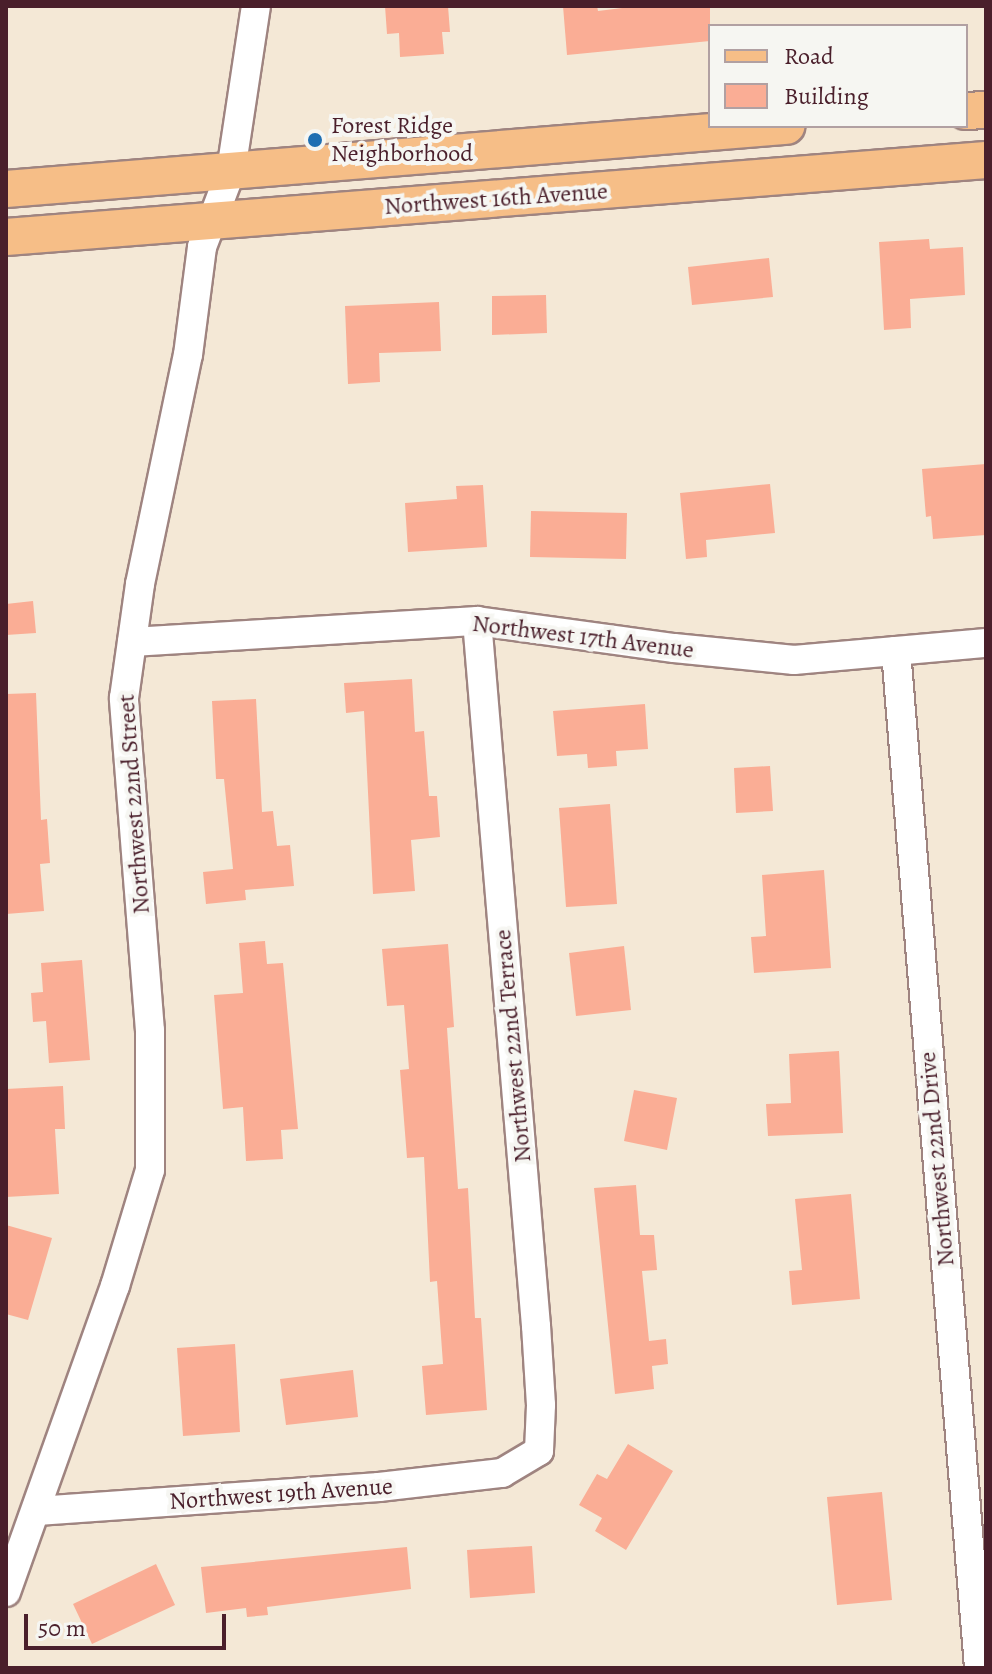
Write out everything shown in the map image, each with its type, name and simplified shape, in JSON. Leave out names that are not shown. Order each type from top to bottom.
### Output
[{"type":"main road","name":"Northwest 16th Avenue","points":[[6,189],[762,128]]},
{"type":"main road","points":[[774,128],[779,177]]},
{"type":"main road","name":"Northwest 16th Avenue","points":[[6,237],[986,160]]},
{"type":"street","name":"Northwest 22nd Street","points":[[6,1592],[115,1286],[150,1170],[150,1031],[124,698],[140,584],[188,355],[202,247],[231,171],[256,6]]},
{"type":"street","name":"Northwest 17th Avenue","points":[[132,642],[477,621],[658,646],[794,660],[986,643]]},
{"type":"street","name":"Northwest 22nd Terrace","points":[[477,621],[541,1405],[539,1451],[521,1462]]},
{"type":"street","name":"Northwest 22nd Drive","points":[[896,651],[979,1668]]},
{"type":"street","name":"Northwest 19th Avenue","points":[[37,1511],[379,1487],[502,1473],[521,1462]]},
{"type":"building","points":[[385,6],[448,6],[450,32],[442,32],[444,54],[400,57],[399,33],[387,34]]},
{"type":"building","points":[[563,6],[597,6],[598,11],[638,6],[710,6],[708,41],[567,55]]},
{"type":"building","points":[[929,239],[930,249],[963,247],[965,295],[910,299],[911,328],[884,330],[879,242]]},
{"type":"building","points":[[769,258],[773,297],[692,305],[688,267]]},
{"type":"building","points":[[546,295],[547,333],[492,335],[492,296]]},
{"type":"building","points":[[439,302],[441,351],[379,353],[380,382],[348,384],[345,306]]},
{"type":"building","points":[[986,464],[986,535],[933,539],[931,516],[926,517],[922,469]]},
{"type":"building","points":[[770,484],[775,533],[706,540],[707,557],[686,559],[680,493]]},
{"type":"building","points":[[483,485],[487,547],[408,552],[405,503],[457,499],[456,486]]},
{"type":"building","points":[[531,511],[627,513],[626,559],[530,557]]},
{"type":"building","points":[[33,601],[36,633],[6,635],[6,604]]},
{"type":"building","points":[[412,679],[415,732],[424,731],[429,796],[437,796],[440,837],[411,840],[415,891],[373,894],[364,711],[346,713],[344,683]]},
{"type":"building","points":[[36,693],[41,820],[47,819],[50,863],[40,864],[44,911],[6,914],[6,694]]},
{"type":"building","points":[[256,699],[262,812],[273,811],[277,846],[290,845],[294,886],[245,890],[246,900],[206,904],[203,872],[233,869],[224,779],[216,779],[212,701]]},
{"type":"building","points":[[645,704],[648,749],[616,751],[617,766],[588,768],[587,754],[557,756],[553,711]]},
{"type":"building","points":[[770,766],[773,811],[736,813],[734,768]]},
{"type":"building","points":[[610,804],[617,904],[566,907],[559,808]]},
{"type":"building","points":[[824,870],[831,968],[754,973],[751,937],[766,936],[762,875]]},
{"type":"building","points":[[265,941],[267,964],[283,963],[298,1129],[281,1130],[283,1159],[246,1161],[243,1107],[223,1109],[214,995],[243,993],[239,943]]},
{"type":"building","points":[[448,944],[454,1027],[447,1028],[458,1189],[468,1188],[475,1318],[481,1318],[487,1410],[426,1415],[422,1366],[443,1364],[437,1281],[430,1282],[424,1157],[407,1158],[400,1070],[409,1069],[404,1005],[387,1006],[382,949]]},
{"type":"building","points":[[624,946],[631,1010],[576,1016],[569,953]]},
{"type":"building","points":[[82,960],[90,1060],[49,1063],[46,1021],[33,1022],[31,993],[43,992],[41,963]]},
{"type":"building","points":[[839,1051],[843,1133],[768,1136],[766,1104],[791,1103],[789,1054]]},
{"type":"building","points":[[63,1086],[65,1129],[55,1129],[59,1194],[6,1197],[6,1089]]},
{"type":"building","points":[[634,1090],[677,1098],[667,1150],[624,1141]]},
{"type":"building","points":[[636,1185],[640,1235],[654,1235],[657,1270],[642,1271],[649,1341],[666,1339],[668,1364],[652,1366],[654,1389],[615,1394],[594,1188]]},
{"type":"building","points":[[851,1194],[860,1299],[792,1305],[789,1271],[802,1270],[795,1199]]},
{"type":"building","points":[[6,1225],[52,1238],[28,1320],[6,1314]]},
{"type":"building","points":[[235,1344],[240,1432],[183,1436],[177,1348]]},
{"type":"building","points":[[353,1370],[358,1417],[286,1425],[280,1379]]},
{"type":"building","points":[[628,1444],[673,1471],[626,1550],[595,1531],[602,1518],[579,1505],[597,1474],[607,1479]]},
{"type":"building","points":[[882,1492],[892,1600],[837,1605],[827,1497]]},
{"type":"building","points":[[532,1546],[535,1593],[470,1598],[467,1550]]},
{"type":"building","points":[[407,1547],[411,1589],[267,1607],[268,1615],[247,1617],[246,1608],[206,1613],[201,1567]]},
{"type":"building","points":[[156,1564],[175,1605],[92,1644],[73,1604]]},
{"type":"place","name":"Forest Ridge Neighborhood","points":[[315,140]]}]
